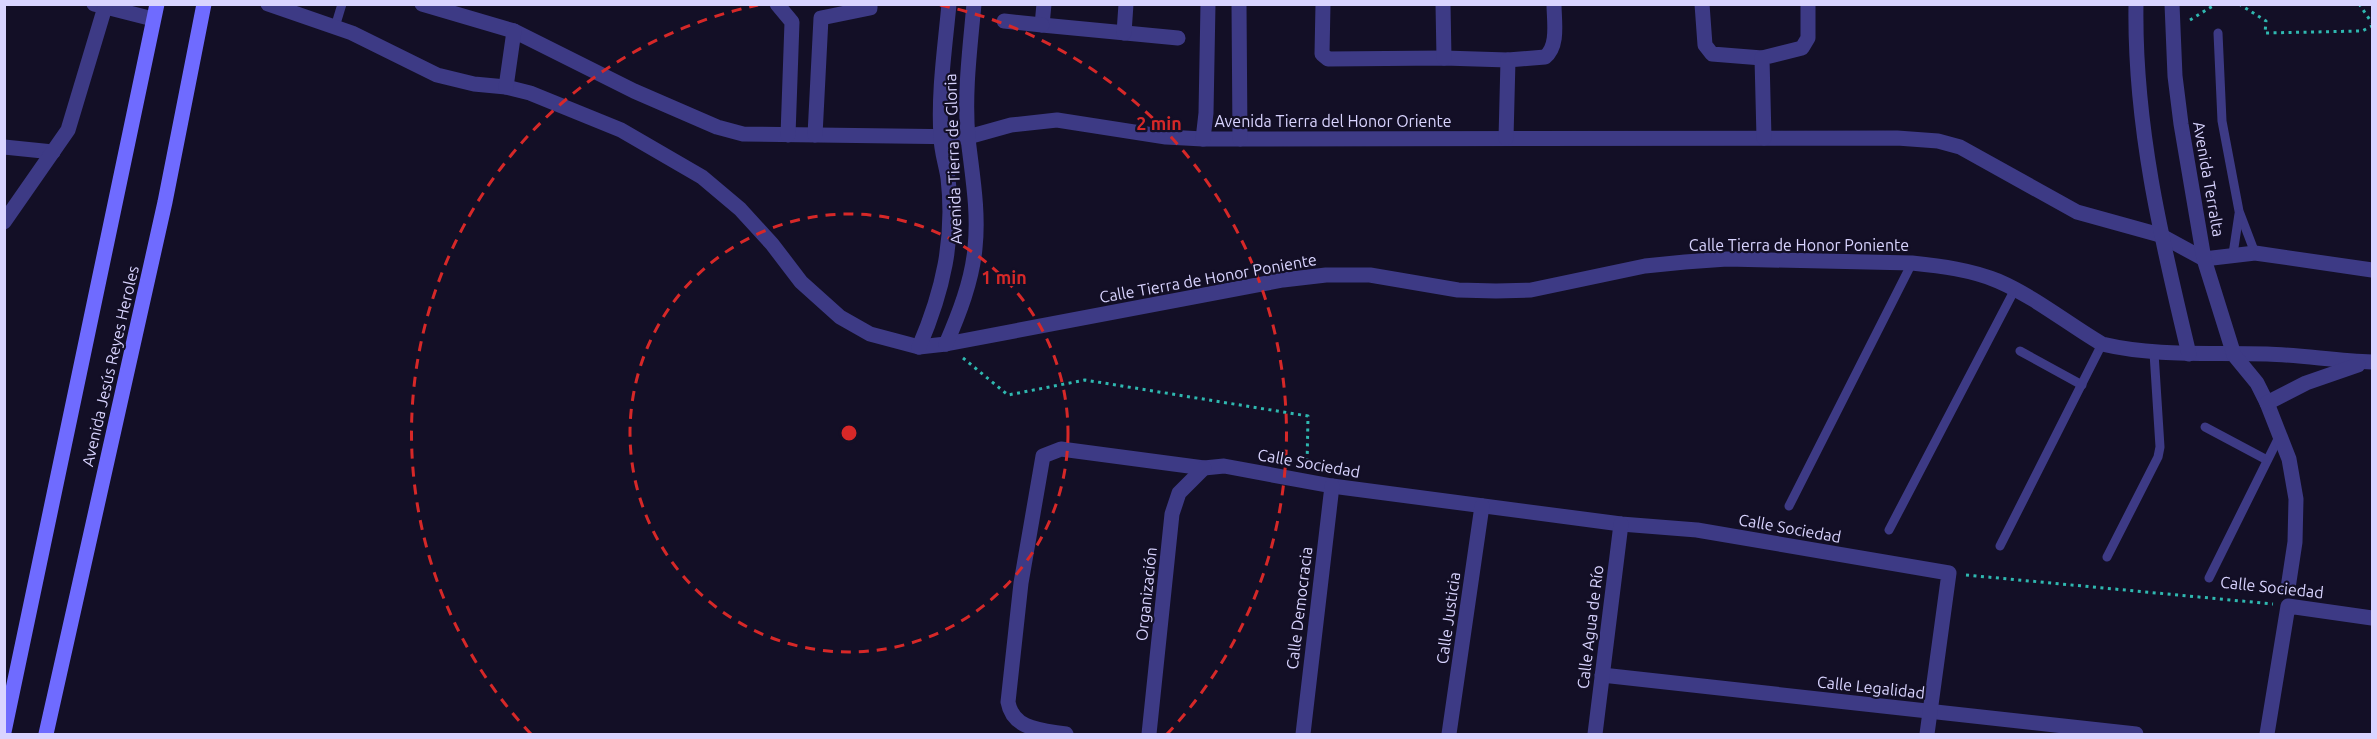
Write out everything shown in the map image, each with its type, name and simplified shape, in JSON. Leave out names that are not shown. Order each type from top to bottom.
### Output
[{"type":"street","name":"Avenida Jesús Reyes Heroles","points":[[46,735],[165,202],[204,4]]},
{"type":"street","name":"Calle Tierra de Honor Poniente","points":[[268,4],[335,27],[438,75],[474,84],[506,87],[554,102],[621,130],[702,177],[740,208],[801,282],[840,317],[870,334],[919,347],[946,344],[1283,280],[1326,275],[1370,275],[1458,290],[1531,290],[1645,266],[1727,259],[1912,263],[1974,273],[2014,289],[2102,344],[2154,353],[2266,354],[2369,362]]},
{"type":"street","name":"Avenida Tierra del Honor Oriente","points":[[422,4],[514,31],[634,91],[723,130],[743,134],[968,137],[1011,125],[1057,120],[1166,137],[1203,139],[1917,139],[1938,141],[1960,147],[2077,212],[2160,235],[2204,259]]},
{"type":"street","points":[[777,4],[792,22],[788,135]]},
{"type":"street","points":[[815,135],[821,18],[870,8],[870,4]]},
{"type":"street","name":"Avenida Tierra de Gloria","points":[[919,347],[936,307],[946,265],[950,221],[948,178],[941,138],[941,83],[949,4]]},
{"type":"street","name":"Avenida Tierra de Gloria","points":[[946,344],[964,299],[975,248],[975,191],[968,137],[967,83],[974,4]]},
{"type":"street","points":[[1042,25],[1044,4]]},
{"type":"street","points":[[1124,33],[1126,4]]},
{"type":"street","points":[[1203,139],[1207,80],[1208,4]]},
{"type":"street","points":[[1239,4],[1240,139]]},
{"type":"street","points":[[1323,4],[1322,54],[1328,59],[1508,60],[1545,57],[1549,53],[1553,47],[1554,4]]},
{"type":"street","points":[[1443,4],[1444,58]]},
{"type":"street","points":[[1702,4],[1705,45],[1712,54],[1762,58],[1802,48],[1808,38],[1808,4]]},
{"type":"street","points":[[2136,4],[2135,55],[2140,107],[2160,235],[2189,354]]},
{"type":"street","name":"Avenida Terralta","points":[[2172,4],[2172,30],[2181,124],[2204,259],[2234,355]]},
{"type":"street","points":[[4,222],[68,130],[74,115],[100,6],[155,12]]},
{"type":"street","name":"Avenida Jesús Reyes Heroles","points":[[4,732],[155,12]]},
{"type":"street","points":[[1004,21],[1178,38]]},
{"type":"street","points":[[506,87],[514,31]]},
{"type":"street","points":[[1762,58],[1764,138]]},
{"type":"street","points":[[1506,138],[1508,60]]},
{"type":"street","points":[[4,147],[53,152]]},
{"type":"street","points":[[2204,259],[2255,253],[2373,270]]},
{"type":"street","points":[[2234,355],[2257,383],[2289,459],[2296,499],[2295,542],[2288,588]]},
{"type":"street","points":[[2267,403],[2324,376],[2369,362]]},
{"type":"street","name":"Calle Sociedad","points":[[1066,735],[1030,728],[1014,719],[1008,702],[1021,583],[1043,456],[1061,449],[1204,468],[1224,466],[1332,486],[1621,524],[1697,530],[1949,573]]},
{"type":"street","name":"Organización","points":[[1149,735],[1172,514],[1179,493],[1204,468]]},
{"type":"street","name":"Calle Democracia","points":[[1303,735],[1332,486]]},
{"type":"street","name":"Calle Justicia","points":[[1449,735],[1482,506]]},
{"type":"street","name":"Calle Agua de Río","points":[[1595,735],[1621,524]]},
{"type":"street","points":[[1927,735],[1949,573]]},
{"type":"street","points":[[2267,735],[2288,606]]},
{"type":"street","name":"Calle Sociedad","points":[[2288,606],[2373,618]]},
{"type":"street","name":"Calle Legalidad","points":[[1602,675],[2136,735]]},
{"type":"lane","points":[[335,27],[342,4]]},
{"type":"lane","points":[[2218,33],[2222,121],[2239,212],[2255,253]]},
{"type":"lane","points":[[2233,254],[2239,212]]},
{"type":"lane","points":[[1789,506],[1912,263]]},
{"type":"lane","points":[[1889,530],[2014,289]]},
{"type":"lane","points":[[2000,546],[2102,344]]},
{"type":"lane","points":[[2020,351],[2082,385]]},
{"type":"lane","points":[[2107,557],[2158,457],[2160,447],[2154,353]]},
{"type":"lane","points":[[2205,427],[2267,460]]},
{"type":"lane","points":[[2210,578],[2280,435]]},
{"type":"path","points":[[2172,30],[2216,4]]},
{"type":"path","points":[[2239,4],[2266,21],[2265,33],[2362,31],[2373,24],[2359,4]]},
{"type":"path","points":[[946,344],[1008,395],[1085,380],[1308,416],[1307,480]]},
{"type":"path","name":"Calle Sociedad","points":[[1949,573],[2288,606]]}]
